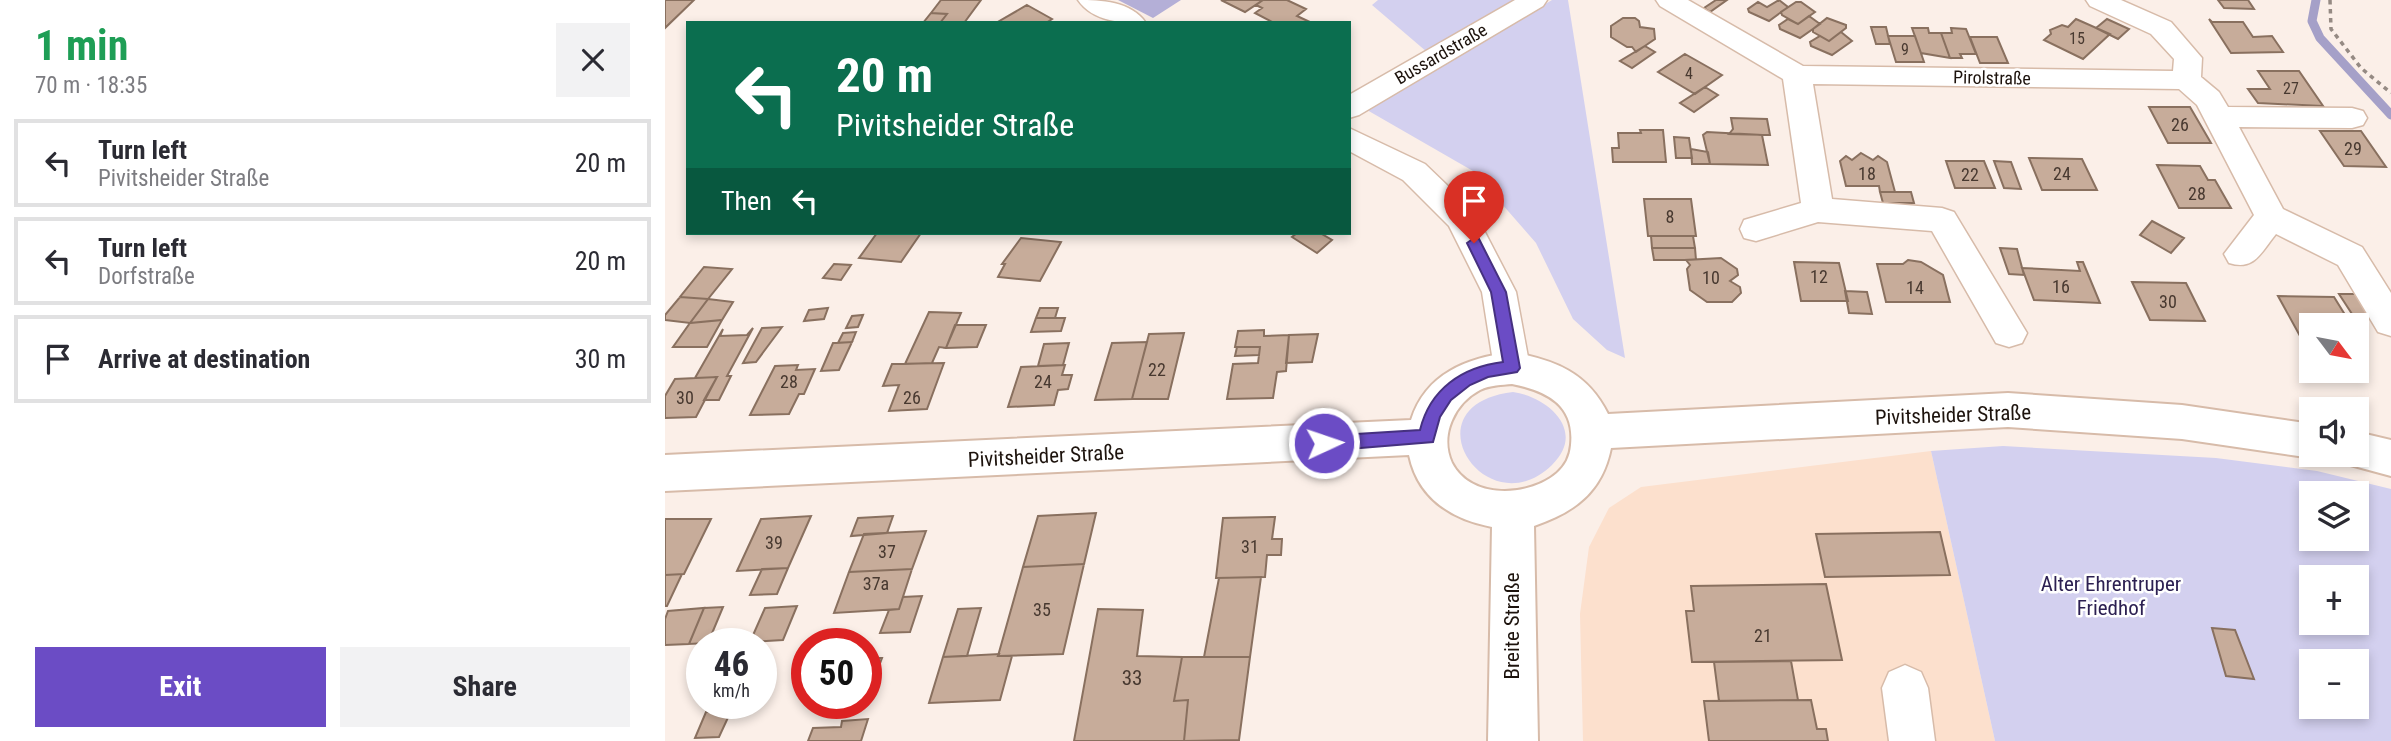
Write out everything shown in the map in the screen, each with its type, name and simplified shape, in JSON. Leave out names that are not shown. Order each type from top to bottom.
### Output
[{"type":"main road","points":[[1512,368],[1535,371],[1557,380],[1575,394],[1587,412],[1593,432],[1591,455],[1581,476],[1563,494],[1540,506],[1513,511],[1479,506],[1450,490],[1432,466],[1427,437],[1432,415],[1445,395],[1464,380],[1487,371],[1512,368]]},
{"type":"main road","name":"Pivitsheider Straße","points":[[1593,432],[2008,410],[2182,422],[2299,439]]},
{"type":"main road","name":"Pivitsheider Straße","points":[[666,474],[1427,437]]},
{"type":"main road","points":[[2369,453],[2391,458]]},
{"type":"main road","name":"Breite Straße","points":[[1513,511],[1513,741]]},
{"type":"street","points":[[1091,0],[1129,21]]},
{"type":"street","name":"Bussardstraße","points":[[1351,107],[1534,0]]},
{"type":"street","name":"Pirolstraße","points":[[1669,0],[1797,75],[2186,80]]},
{"type":"street","points":[[2099,0],[2161,28],[2188,58],[2186,80],[2209,99],[2271,217],[2350,256],[2391,322]]},
{"type":"street","points":[[1797,75],[1818,210]]},
{"type":"street","points":[[2220,117],[2352,118]]},
{"type":"street","points":[[1351,139],[1414,172],[1462,219],[1499,292],[1512,368]]},
{"type":"street","points":[[1756,229],[1818,210],[1942,220],[2009,334]]},
{"type":"street","points":[[2241,254],[2271,217]]},
{"type":"street","points":[[1905,688],[1912,741]]},
{"type":"path","points":[[2330,0],[2331,29],[2361,68],[2391,93]]},
{"type":"shaded area","points":[[1118,0],[1181,0],[1153,18]]},
{"type":"shaded area","points":[[1931,451],[1995,741],[1583,741],[1580,614],[1589,547],[1609,508],[1641,487]]},
{"type":"green space","points":[[1378,0],[1517,0],[1427,52],[1372,5]]},
{"type":"green space","points":[[1552,0],[1568,0],[1625,358],[1607,350],[1573,319],[1536,243],[1473,171],[1367,110]]},
{"type":"green space","points":[[1513,392],[1526,395],[1550,408],[1564,428],[1566,440],[1562,452],[1552,465],[1527,481],[1503,482],[1482,473],[1467,457],[1460,438],[1464,418],[1481,401]]},
{"type":"green space","name":"Alter Ehrentruper Friedhof","points":[[2003,446],[2216,458],[2317,471],[2358,481],[2299,481],[2299,551],[2369,551],[2369,484],[2391,489],[2391,741],[1995,741],[1931,451]]},
{"type":"building","points":[[665,0],[694,0],[665,28]]},
{"type":"building","points":[[941,0],[981,0],[965,21],[942,21],[947,14],[931,13]]},
{"type":"building","points":[[1221,0],[1263,0],[1245,12]]},
{"type":"building","points":[[1263,0],[1287,0],[1306,9],[1297,16],[1308,21],[1270,21],[1255,13],[1262,8],[1256,5]]},
{"type":"building","points":[[1716,0],[1727,0],[1710,12],[1704,8]]},
{"type":"building","points":[[1779,0],[1788,7],[1769,21],[1749,12],[1748,9],[1758,2],[1767,7]]},
{"type":"building","points":[[2218,0],[2248,0],[2254,9],[2224,8]]},
{"type":"building","points":[[1796,2],[1801,2],[1815,12],[1798,24],[1781,12]]},
{"type":"building","points":[[1027,5],[1052,19],[1049,21],[999,21]]},
{"type":"building","points":[[931,13],[947,14],[942,21],[925,21]]},
{"type":"building","points":[[1809,16],[1820,24],[1800,38],[1780,29],[1779,25],[1788,19],[1798,24]]},
{"type":"building","points":[[1623,18],[1635,18],[1640,27],[1654,29],[1655,39],[1636,52],[1632,47],[1627,47],[1611,37],[1611,26]]},
{"type":"building","points":[[1827,18],[1846,25],[1846,28],[1829,41],[1813,32],[1813,29]]},
{"type":"building","points":[[2076,19],[2110,34],[2083,59],[2044,40],[2051,34],[2050,30],[2062,25],[2068,27]]},
{"type":"building","points":[[2107,19],[2129,29],[2118,39],[2096,28]]},
{"type":"building","points":[[2209,19],[2212,22],[2243,22],[2253,37],[2272,36],[2283,52],[2231,53]]},
{"type":"building","points":[[1871,27],[1886,27],[1890,44],[1876,44]]},
{"type":"building","points":[[1912,28],[1928,28],[1929,33],[1941,33],[1950,58],[1921,53]]},
{"type":"building","points":[[1951,28],[1966,29],[1976,54],[1960,54],[1962,58],[1950,58],[1941,33],[1952,33]]},
{"type":"building","points":[[1841,32],[1852,41],[1832,55],[1811,46],[1810,42],[1820,36],[1829,41]]},
{"type":"building","points":[[1888,36],[1915,36],[1924,62],[1896,62]]},
{"type":"building","points":[[1970,37],[1997,37],[2008,63],[1980,63]]},
{"type":"building","points":[[1645,46],[1655,52],[1632,68],[1620,61]]},
{"type":"building","points":[[1685,54],[1722,75],[1695,94],[1658,72]]},
{"type":"building","points":[[2258,71],[2299,71],[2323,106],[2258,103],[2248,89],[2270,89]]},
{"type":"building","points":[[1705,87],[1718,95],[1694,112],[1680,103]]},
{"type":"building","points":[[2149,107],[2190,107],[2211,143],[2168,143]]},
{"type":"building","points":[[1731,118],[1767,119],[1770,135],[1729,134],[1733,129]]},
{"type":"building","points":[[1640,130],[1663,130],[1666,162],[1613,162],[1612,148],[1619,148],[1618,133],[1641,133]]},
{"type":"building","points":[[2320,131],[2361,131],[2386,167],[2344,166]]},
{"type":"building","points":[[1707,132],[1762,135],[1768,165],[1710,164],[1703,135]]},
{"type":"building","points":[[1674,137],[1689,138],[1692,158],[1676,158]]},
{"type":"building","points":[[1691,149],[1708,152],[1710,164],[1692,164]]},
{"type":"building","points":[[1861,153],[1873,160],[1878,156],[1887,162],[1895,192],[1880,192],[1879,186],[1846,186],[1840,161],[1846,156],[1852,160]]},
{"type":"building","points":[[2029,158],[2082,159],[2097,190],[2042,190]]},
{"type":"building","points":[[1946,161],[1984,161],[1995,188],[1955,188]]},
{"type":"building","points":[[1994,161],[2011,162],[2021,189],[2004,188]]},
{"type":"building","points":[[2157,165],[2200,166],[2208,180],[2215,180],[2231,208],[2179,208]]},
{"type":"building","points":[[1880,192],[1911,192],[1914,203],[1883,203]]},
{"type":"building","points":[[1644,199],[1691,199],[1696,236],[1648,236]]},
{"type":"building","points":[[2152,221],[2184,238],[2171,253],[2140,235]]},
{"type":"building","points":[[876,235],[920,235],[901,262],[859,258]]},
{"type":"building","points":[[1323,235],[1332,240],[1317,253],[1292,237]]},
{"type":"building","points":[[1651,236],[1693,236],[1695,248],[1652,248]]},
{"type":"building","points":[[1021,238],[1061,242],[1040,281],[998,277],[1005,264],[1002,264]]},
{"type":"building","points":[[1652,248],[1695,248],[1696,260],[1654,260]]},
{"type":"building","points":[[2000,248],[2017,249],[2024,275],[2009,274]]},
{"type":"building","points":[[1721,258],[1737,269],[1738,275],[1730,281],[1740,287],[1741,293],[1732,302],[1707,302],[1690,290],[1687,269],[1690,265],[1686,260]]},
{"type":"building","points":[[1908,260],[1921,262],[1943,275],[1950,302],[1886,302],[1877,264],[1903,264]]},
{"type":"building","points":[[1794,262],[1839,263],[1848,301],[1801,301]]},
{"type":"building","points":[[2077,262],[2083,262],[2100,303],[2034,300],[2022,268],[2080,271]]},
{"type":"building","points":[[834,264],[851,265],[841,280],[823,278]]},
{"type":"building","points":[[704,267],[732,269],[708,299],[680,297]]},
{"type":"building","points":[[2132,282],[2186,283],[2205,321],[2150,320]]},
{"type":"building","points":[[1845,291],[1867,292],[1872,314],[1849,313]]},
{"type":"building","points":[[2339,294],[2359,294],[2374,317],[2369,317],[2369,313],[2351,313]]},
{"type":"building","points":[[2278,296],[2334,297],[2344,313],[2299,313],[2299,334]]},
{"type":"building","points":[[680,297],[708,299],[690,323],[665,320],[665,315]]},
{"type":"building","points":[[708,299],[733,302],[722,320],[690,323]]},
{"type":"building","points":[[828,308],[824,319],[804,321],[809,310]]},
{"type":"building","points":[[1040,308],[1058,308],[1055,318],[1036,318]]},
{"type":"building","points":[[929,312],[961,313],[946,348],[939,347],[932,363],[905,364]]},
{"type":"building","points":[[863,315],[858,327],[846,328],[852,316]]},
{"type":"building","points":[[1036,318],[1065,318],[1061,331],[1031,332]]},
{"type":"building","points":[[722,320],[707,347],[673,347],[690,323]]},
{"type":"building","points":[[955,325],[986,325],[977,347],[946,348]]},
{"type":"building","points":[[782,327],[756,362],[743,363],[762,328]]},
{"type":"building","points":[[753,328],[727,376],[731,376],[719,400],[704,400],[717,377],[695,378],[723,329],[720,336],[747,335]]},
{"type":"building","points":[[1264,330],[1264,336],[1289,335],[1286,371],[1277,372],[1273,398],[1227,399],[1233,364],[1258,363],[1260,347],[1235,347],[1238,331]]},
{"type":"building","points":[[856,332],[852,342],[838,343],[843,333]]},
{"type":"building","points":[[1184,333],[1168,399],[1132,399],[1149,334]]},
{"type":"building","points":[[1318,334],[1312,362],[1286,363],[1289,335]]},
{"type":"building","points":[[852,342],[839,370],[821,371],[833,343]]},
{"type":"building","points":[[1147,342],[1132,399],[1095,400],[1112,343]]},
{"type":"building","points":[[1069,343],[1063,365],[1038,366],[1044,344]]},
{"type":"building","points":[[1237,347],[1260,347],[1259,355],[1235,356]]},
{"type":"building","points":[[944,363],[927,409],[889,411],[899,385],[883,386],[892,364]]},
{"type":"building","points":[[798,365],[796,370],[815,369],[804,394],[799,394],[789,414],[750,415],[775,366]]},
{"type":"building","points":[[1065,365],[1062,375],[1072,375],[1068,389],[1058,390],[1054,405],[1008,407],[1021,367]]},
{"type":"building","points":[[717,377],[696,417],[665,418],[665,396],[675,379]]},
{"type":"building","points":[[1096,513],[1084,564],[1023,567],[1038,516]]},
{"type":"building","points":[[811,516],[788,568],[737,571],[761,519]]},
{"type":"building","points":[[893,516],[887,533],[851,536],[858,518]]},
{"type":"building","points":[[1275,517],[1272,539],[1282,539],[1281,555],[1267,555],[1265,577],[1216,578],[1223,518]]},
{"type":"building","points":[[665,519],[711,519],[684,574],[665,575]]},
{"type":"building","points":[[926,531],[912,569],[849,572],[864,534]]},
{"type":"building","points":[[1940,532],[1950,575],[1825,577],[1816,534]]},
{"type":"building","points":[[1084,564],[1063,654],[998,656],[1023,567]]},
{"type":"building","points":[[788,568],[777,594],[750,595],[762,569]]},
{"type":"building","points":[[912,569],[899,609],[834,613],[849,572]]},
{"type":"building","points":[[682,574],[667,606],[665,606],[665,575]]},
{"type":"building","points":[[1261,577],[1250,657],[1204,657],[1219,578]]},
{"type":"building","points":[[1826,584],[1842,660],[1692,662],[1686,611],[1694,611],[1691,586]]},
{"type":"building","points":[[922,596],[910,632],[882,633],[889,610],[899,609],[903,597]]},
{"type":"building","points":[[797,606],[783,640],[777,640],[777,628],[756,628],[765,608]]},
{"type":"building","points":[[723,607],[714,628],[696,628],[704,608]]},
{"type":"building","points":[[704,608],[696,628],[686,628],[686,644],[665,645],[665,619],[668,611]]},
{"type":"building","points":[[981,608],[967,656],[943,657],[958,609]]},
{"type":"building","points":[[1098,609],[1143,610],[1137,656],[1182,657],[1174,701],[1188,700],[1184,741],[1074,741]]},
{"type":"building","points":[[2212,628],[2235,630],[2254,679],[2226,676]]},
{"type":"building","points":[[999,654],[998,656],[1012,656],[1000,700],[929,703],[943,657]]},
{"type":"building","points":[[1182,657],[1250,657],[1239,740],[1184,741],[1188,700],[1174,701]]},
{"type":"building","points":[[1791,661],[1798,700],[1719,701],[1714,662]]},
{"type":"building","points":[[1811,700],[1817,729],[1826,729],[1828,741],[1709,741],[1704,701]]},
{"type":"building","points":[[703,719],[727,719],[719,737],[695,738]]},
{"type":"building","points":[[868,719],[861,741],[808,741],[813,728],[841,727],[842,721]]},
{"type":"waterway","points":[[2316,0],[2312,21],[2320,38],[2391,115]]},
{"type":"route","points":[[1324,443],[1427,437],[1432,415],[1445,395],[1464,380],[1487,371],[1512,368],[1499,292],[1474,243]]}]
